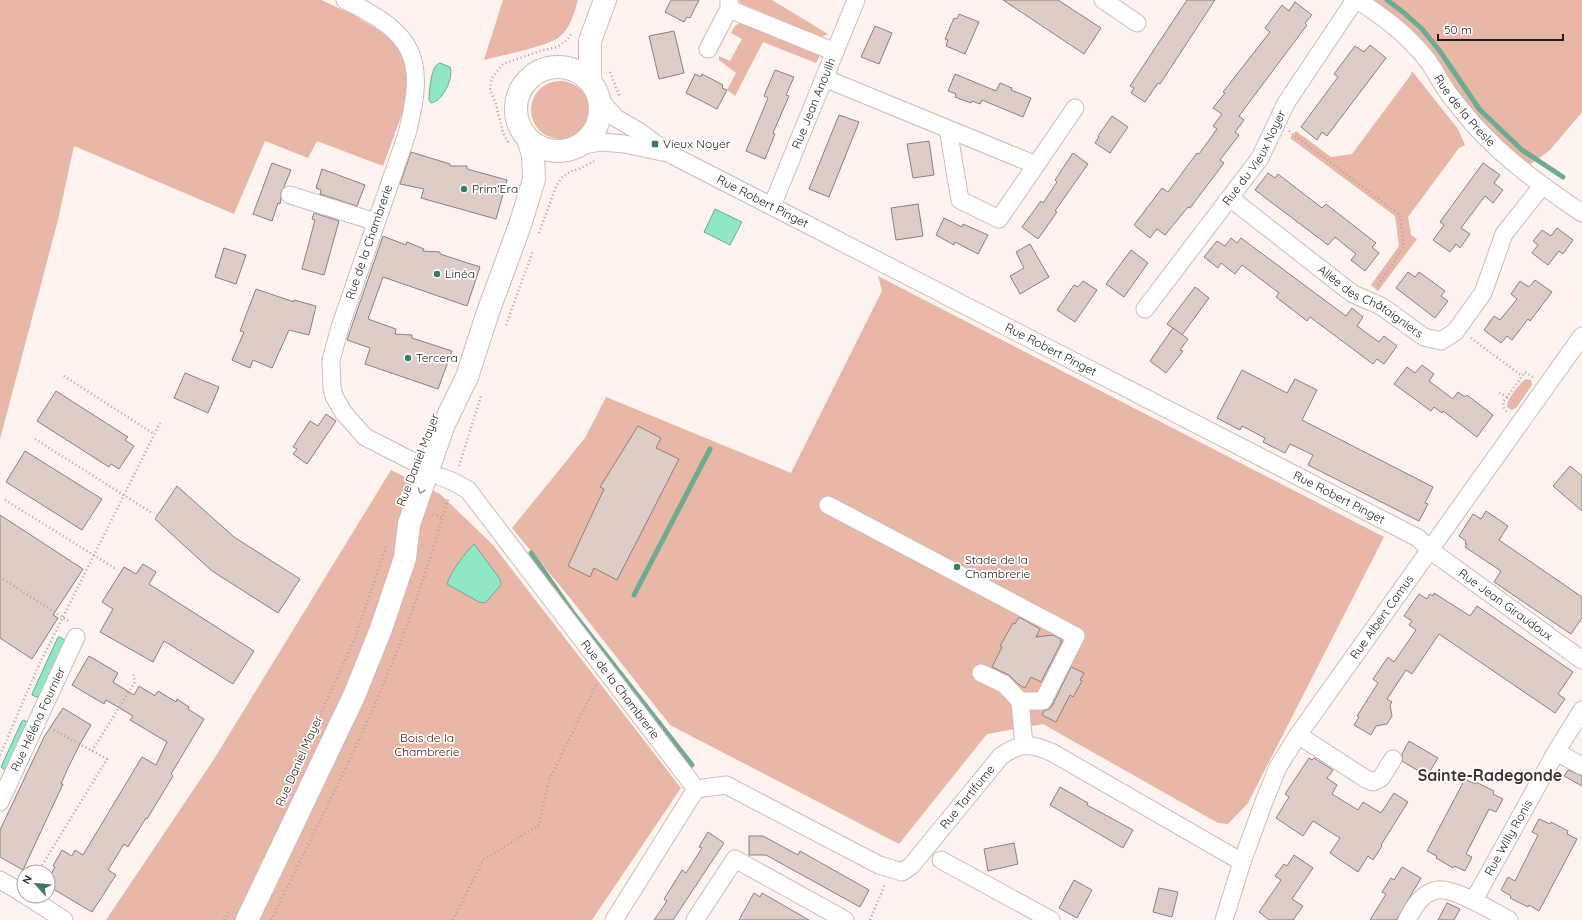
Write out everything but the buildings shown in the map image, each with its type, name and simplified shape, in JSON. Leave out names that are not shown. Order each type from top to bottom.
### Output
[{"type":"main road","points":[[564,67],[605,0]]},
{"type":"main road","points":[[581,38],[594,90],[599,117],[596,126],[585,141],[569,148],[540,147],[518,141],[519,126],[516,115],[516,103],[519,92],[527,80],[538,72],[550,67],[564,67],[577,71],[594,90]]},
{"type":"main road","name":"Rue Daniel Mayer","points":[[238,913],[354,696],[381,629],[405,558],[409,524],[435,473],[444,424],[467,377],[520,225],[534,179],[533,155],[518,141]]},
{"type":"main road","name":"Rue Daniel Mayer","points":[[534,179],[550,160],[569,148]]},
{"type":"street","name":"Rue de la Chambrerie","points":[[345,0],[381,19],[394,30],[411,53],[415,70],[416,87],[414,106],[408,128],[340,327],[331,360],[332,388],[334,396],[343,412],[365,437],[468,490],[696,789]]},
{"type":"street","name":"Rue Jean Anouilh","points":[[772,206],[856,0]]},
{"type":"street","points":[[1103,0],[1137,23]]},
{"type":"street","name":"Rue du Vieux Noyer","points":[[1145,309],[1260,158],[1286,103],[1356,0]]},
{"type":"street","name":"Rue de la Presle","points":[[1356,0],[1392,23],[1409,39],[1428,62],[1449,95],[1475,125],[1502,152],[1542,186],[1582,214]]},
{"type":"street","points":[[708,49],[729,4],[835,52]]},
{"type":"street","points":[[824,78],[1036,165]]},
{"type":"street","name":"Rue Robert Pinget","points":[[594,90],[616,118],[640,132],[668,153],[1376,516],[1418,538],[1430,550]]},
{"type":"street","points":[[948,129],[960,200],[999,219],[1075,108]]},
{"type":"street","name":"Rue Robert Pinget","points":[[569,148],[601,142],[624,144],[668,153]]},
{"type":"street","name":"Allée des Châtaigniers","points":[[1230,198],[1354,294],[1381,306],[1424,337],[1441,341],[1455,332],[1483,293],[1504,234],[1542,186]]},
{"type":"street","points":[[290,195],[376,222]]},
{"type":"street","name":"Rue Albert Camus","points":[[1224,920],[1242,862],[1278,767],[1298,735],[1582,336]]},
{"type":"street","points":[[828,504],[1076,636],[1043,701],[1020,701]]},
{"type":"street","name":"Rue Jean Giraudoux","points":[[1430,550],[1582,660]]},
{"type":"street","name":"Rue Héléna Fournier","points":[[0,802],[37,721],[75,631]]},
{"type":"street","points":[[981,673],[1004,684],[1020,701],[1024,744],[1039,746],[1053,753],[1242,862]]},
{"type":"street","name":"Rue Willy Ronis","points":[[1469,899],[1479,891],[1556,752],[1582,710]]},
{"type":"street","points":[[1298,735],[1373,782],[1381,778],[1393,759]]},
{"type":"street","name":"Rue Tartifume","points":[[696,789],[726,784],[879,865],[902,872],[911,866],[1001,756],[1011,749],[1024,744]]},
{"type":"street","points":[[1556,752],[1582,766]]},
{"type":"street","points":[[614,920],[696,789]]},
{"type":"street","points":[[695,920],[736,859],[845,920]]},
{"type":"street","points":[[941,860],[1051,920]]},
{"type":"street","points":[[0,880],[16,889]]},
{"type":"street","points":[[1407,920],[1420,899],[1434,891],[1445,890],[1469,899],[1509,920]]},
{"type":"street","points":[[39,904],[64,920]]},
{"type":"path","points":[[518,141],[503,133],[496,104],[490,90],[492,78],[503,64],[540,51],[557,47],[567,40],[581,38]]},
{"type":"path","points":[[610,70],[624,103]]},
{"type":"path","points":[[1276,122],[1400,215],[1404,246],[1368,300]]},
{"type":"path","points":[[556,187],[565,174],[598,159]]},
{"type":"path","points":[[1457,328],[1522,376]]},
{"type":"path","points":[[1499,392],[1507,397],[1525,372],[1546,386]]},
{"type":"path","points":[[64,376],[154,434]]},
{"type":"path","points":[[0,755],[39,664],[160,423]]},
{"type":"path","points":[[35,439],[152,513]]},
{"type":"path","points":[[5,500],[116,570]]},
{"type":"path","name":"Rue Daniel Mayer","points":[[286,789],[355,638],[388,540]]},
{"type":"path","points":[[0,576],[63,617],[75,631]]},
{"type":"path","points":[[453,920],[483,860],[539,826],[549,780],[604,668]]},
{"type":"path","points":[[92,751],[135,682],[133,673]]},
{"type":"path","points":[[37,721],[107,759],[43,864]]},
{"type":"path","points":[[870,920],[891,869]]},
{"type":"path","points":[[224,920],[238,913]]},
{"type":"green space","points":[[0,0],[321,0],[354,15],[387,35],[404,56],[409,69],[405,106],[383,166],[317,141],[308,158],[265,141],[234,214],[74,146],[58,220],[0,439]]},
{"type":"green space","points":[[503,0],[578,0],[569,26],[558,38],[534,47],[484,60]]},
{"type":"green space","points":[[739,0],[772,0],[828,34],[821,37],[740,3]]},
{"type":"green space","points":[[1357,0],[1582,0],[1582,112],[1550,150],[1523,170],[1428,62]]},
{"type":"green space","points":[[741,22],[820,55],[816,63],[763,42],[735,96],[727,90],[736,73],[719,60],[719,56],[730,61],[742,39],[731,33],[735,26]]},
{"type":"green space","points":[[1412,71],[1458,129],[1465,145],[1459,148],[1408,217],[1411,235],[1417,239],[1378,291],[1371,285],[1399,246],[1395,216],[1290,138],[1296,131],[1331,157],[1352,154],[1410,76]]},
{"type":"green space","points":[[560,81],[576,86],[584,94],[589,110],[584,126],[576,134],[560,139],[544,134],[536,126],[531,110],[536,94],[544,86]]},
{"type":"green space","name":"Stade de la Chambrerie","points":[[878,276],[1384,537],[1248,803],[1228,824],[1218,823],[1043,724],[987,734],[899,844],[670,725],[570,598],[512,528],[585,438],[606,397],[791,473],[882,291]]},
{"type":"green space","points":[[1526,379],[1531,380],[1532,385],[1516,408],[1512,410],[1507,407],[1507,404],[1517,388]]},
{"type":"green space","name":"Bois de la Chambrerie","points":[[391,470],[440,494],[493,545],[681,788],[592,920],[106,920],[214,759]]},
{"type":"shaded area","points":[[440,63],[450,67],[451,72],[449,83],[440,98],[431,103],[429,100],[431,78],[436,65]]},
{"type":"shaded area","points":[[715,209],[742,222],[730,245],[704,232]]},
{"type":"shaded area","points":[[474,544],[500,579],[501,585],[485,603],[479,602],[447,584],[458,563]]},
{"type":"shaded area","points":[[58,637],[66,641],[39,698],[32,694]]},
{"type":"shaded area","points":[[24,720],[28,724],[6,771],[1,767],[22,721]]},
{"type":"waterway","points":[[1387,0],[1422,29],[1439,50],[1480,110],[1522,150],[1563,177]]},
{"type":"waterway","points":[[634,595],[710,449]]},
{"type":"waterway","points":[[531,553],[573,613],[692,765]]},
{"type":"place","name":"Vieux Noyer","points":[[655,144]]},
{"type":"place","name":"Prim'Era","points":[[464,189]]},
{"type":"place","name":"Linéa","points":[[437,274]]},
{"type":"place","name":"Tercera","points":[[408,358]]},
{"type":"place","name":"Stade de la Chambrerie","points":[[957,567]]},
{"type":"district","name":"Sainte-Radegonde","points":[[1490,775]]}]
